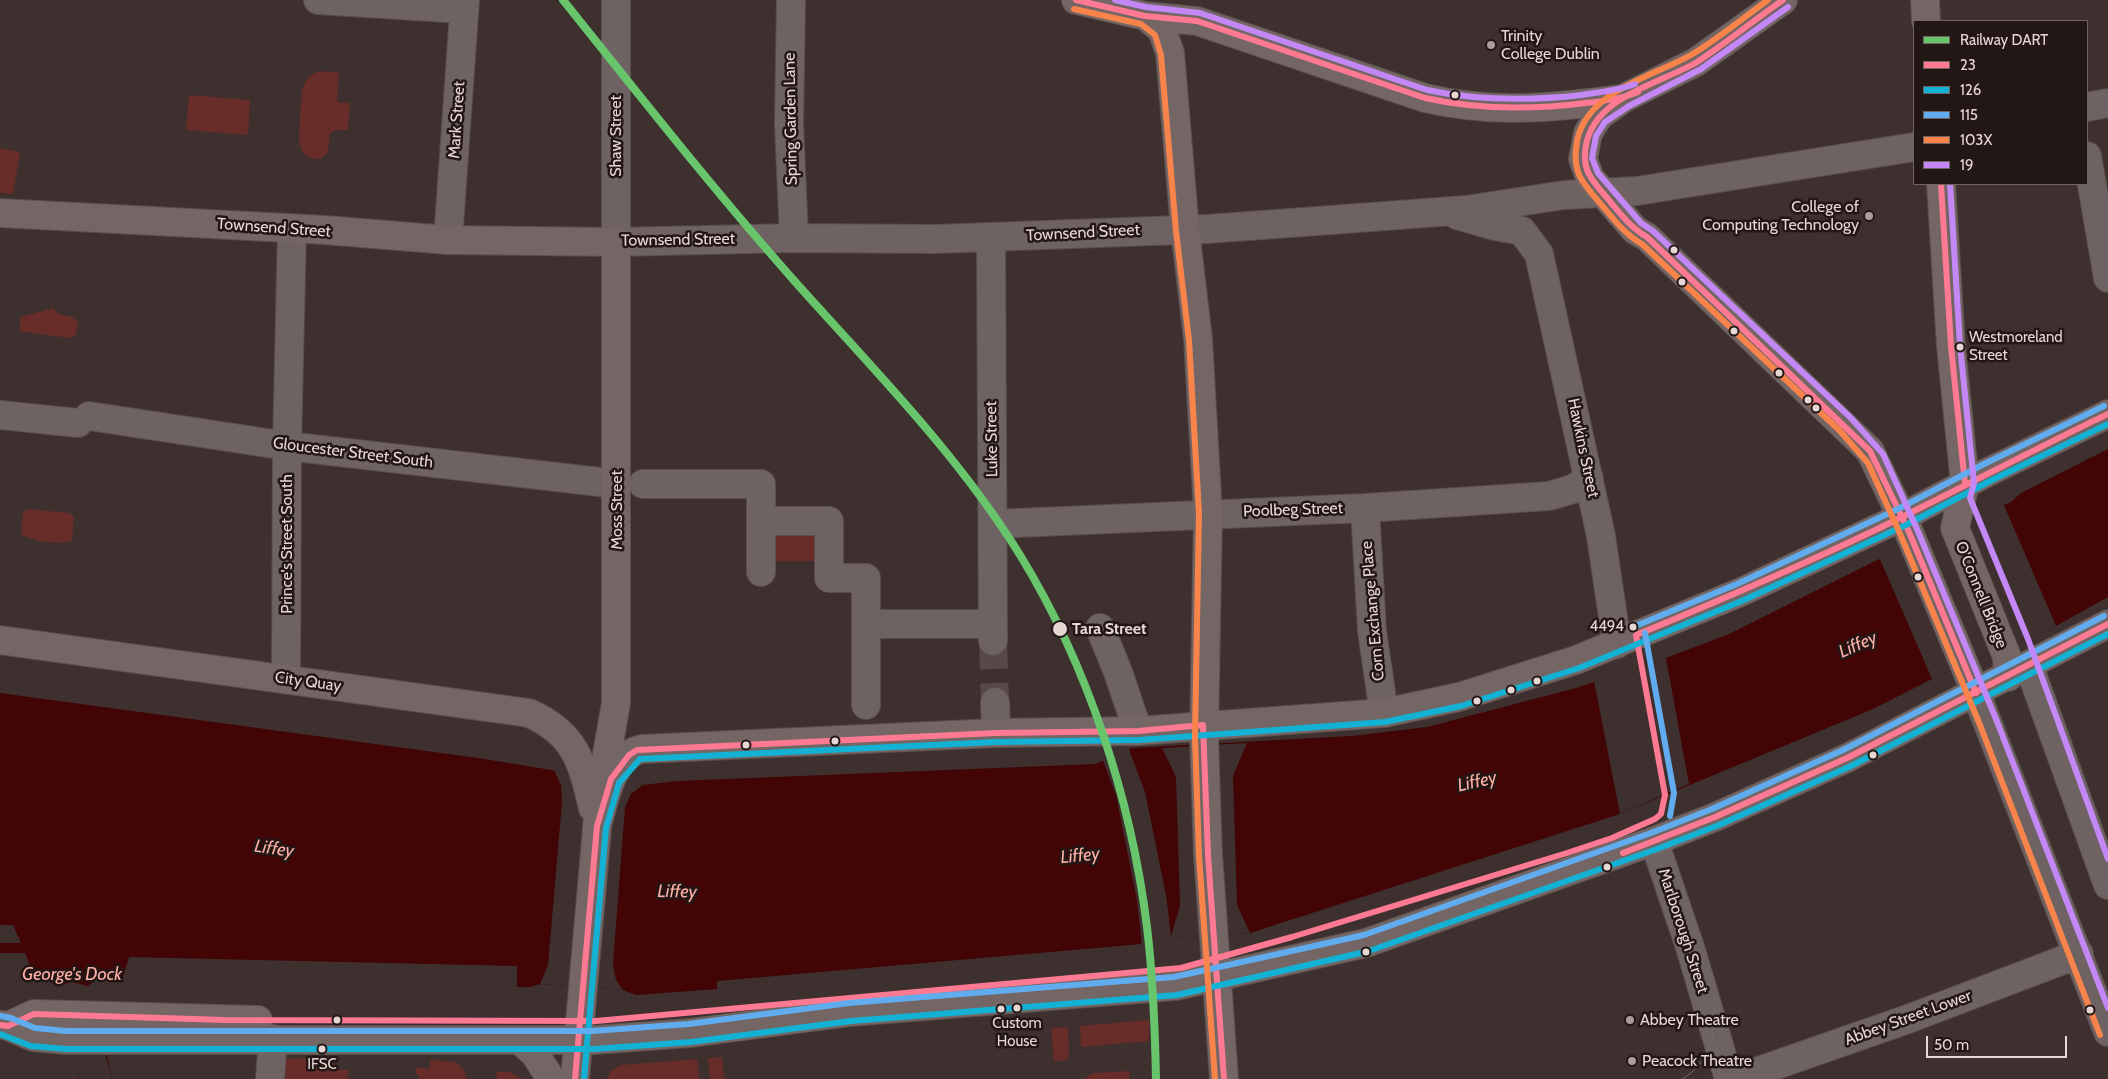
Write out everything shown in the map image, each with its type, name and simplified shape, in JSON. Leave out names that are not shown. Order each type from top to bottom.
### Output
[{"type":"main road","points":[[1076,0],[1145,16],[1197,22],[1425,98],[1483,109],[1571,106],[1624,98]]},
{"type":"main road","points":[[1783,0],[1696,62],[1624,98],[1599,116],[1588,133],[1584,146],[1585,168],[1600,192],[1635,230],[1647,237],[1870,451],[1907,529],[1976,693]]},
{"type":"main road","points":[[1925,0],[1926,20]]},
{"type":"main road","points":[[1145,16],[1162,30],[1170,53],[1185,230],[1198,339],[1208,513],[1204,732],[1215,977],[1224,1079]]},
{"type":"main road","points":[[1941,185],[1962,506]]},
{"type":"main road","name":"Townsend Street","points":[[0,213],[292,229],[448,240],[616,242]]},
{"type":"main road","name":"Moss Street","points":[[599,778],[616,703],[630,484],[616,242]]},
{"type":"main road","points":[[575,1079],[598,826],[599,778],[629,755],[642,750],[996,733],[1204,732],[1384,713],[1459,697],[1576,660],[1741,592],[1907,529],[1930,502],[1962,506],[2108,414]]},
{"type":"main road","name":"O'Connell Bridge","points":[[1962,506],[1959,542],[2015,658]]},
{"type":"main road","points":[[104,1028],[225,1020],[674,1034],[850,1012],[1175,986],[1366,943],[1654,841],[1715,817],[1847,758],[1976,693],[2015,658],[2108,624]]},
{"type":"main road","name":"City Quay","points":[[0,640],[529,713],[558,730],[599,778]]},
{"type":"main road","points":[[4,1026],[33,1037],[63,1028],[104,1028],[273,1039],[520,1040],[579,1031]]},
{"type":"main road","points":[[520,1040],[535,1054],[551,1079]]},
{"type":"street","points":[[318,0],[464,5]]},
{"type":"street","name":"Shaw Street","points":[[616,0],[616,242]]},
{"type":"street","name":"Spring Garden Lane","points":[[790,0],[789,124],[794,238]]},
{"type":"street","name":"Mark Street","points":[[448,240],[464,5]]},
{"type":"street","points":[[2088,107],[2108,103]]},
{"type":"street","name":"Townsend Street","points":[[616,242],[794,238],[870,240],[991,238],[1185,230],[1447,212],[1564,195],[1655,189],[1913,147]]},
{"type":"street","points":[[2088,162],[2108,278]]},
{"type":"street","name":"Townsend Street","points":[[1447,212],[1495,226],[1522,231],[1539,254]]},
{"type":"street","name":"Prince's Street South","points":[[286,679],[287,446],[292,229]]},
{"type":"street","name":"Luke Street","points":[[866,624],[986,633],[993,524],[991,238]]},
{"type":"street","name":"Hawkins Street","points":[[1539,254],[1601,536],[1616,644]]},
{"type":"street","name":"Gloucester Street South","points":[[0,415],[84,419],[287,446],[630,484],[761,484],[761,521]]},
{"type":"street","name":"Poolbeg Street","points":[[993,524],[1208,513],[1365,508],[1549,496],[1573,489],[1589,478]]},
{"type":"street","name":"Corn Exchange Place","points":[[1365,508],[1372,631],[1384,713]]},
{"type":"street","points":[[761,572],[761,521],[829,521],[829,578],[866,578],[866,705]]},
{"type":"street","points":[[1100,628],[1118,672],[1138,731]]},
{"type":"street","points":[[2015,658],[2108,885]]},
{"type":"street","points":[[1976,693],[2108,1032]]},
{"type":"street","points":[[995,702],[996,733]]},
{"type":"street","name":"Marlborough Street","points":[[1654,841],[1690,947],[1729,1079]]},
{"type":"street","name":"Abbey Street Lower","points":[[1736,1079],[1908,1019],[2079,954]]},
{"type":"street","points":[[270,1079],[273,1039]]},
{"type":"shaded area","points":[[319,71],[339,73],[337,102],[350,103],[348,130],[336,130],[330,133],[328,151],[324,157],[313,159],[306,156],[301,150],[299,142],[301,98],[303,87],[309,77]]},
{"type":"shaded area","points":[[189,95],[250,100],[248,135],[186,130]]},
{"type":"shaded area","points":[[0,148],[20,152],[13,194],[0,193]]},
{"type":"shaded area","points":[[53,308],[58,314],[73,317],[78,322],[76,335],[69,338],[19,331],[21,317]]},
{"type":"shaded area","points":[[28,509],[70,513],[74,518],[72,540],[60,543],[46,542],[21,534],[23,512]]},
{"type":"shaded area","points":[[822,527],[822,561],[775,561],[774,528]]},
{"type":"shaded area","points":[[1149,1020],[1149,1041],[1081,1047],[1080,1026]]},
{"type":"shaded area","points":[[1068,1027],[1069,1056],[1065,1060],[1054,1062],[1051,1028]]},
{"type":"shaded area","points":[[722,1057],[724,1079],[710,1079],[708,1058]]},
{"type":"shaded area","points":[[322,1058],[324,1060],[331,1060],[336,1070],[349,1070],[348,1079],[285,1079],[286,1059]]},
{"type":"shaded area","points":[[697,1059],[699,1079],[607,1079],[611,1071],[621,1065]]},
{"type":"shaded area","points":[[430,1060],[456,1062],[465,1071],[466,1079],[419,1079],[419,1075],[416,1074],[416,1067],[429,1069]]},
{"type":"shaded area","points":[[1130,1071],[1129,1079],[1085,1079],[1093,1073]]},
{"type":"shaded area","points":[[496,1072],[510,1072],[523,1079],[497,1079]]},
{"type":"water","points":[[2108,449],[2108,597],[2056,626],[1932,679],[1873,709],[1620,814],[1250,933],[1170,938],[1142,944],[717,981],[717,989],[636,995],[623,990],[540,984],[530,987],[517,987],[517,966],[129,957],[122,980],[96,980],[88,986],[95,1003],[112,1079],[80,1079],[56,986],[48,980],[36,979],[25,953],[0,953],[0,693],[478,758],[643,785],[677,781],[1095,764],[1132,748],[1352,736],[1427,727],[1576,688],[1666,658],[1729,634],[1873,562],[2011,502],[2021,493]]},
{"type":"pier","points":[[2003,503],[2056,626],[1932,679],[1879,557]]},
{"type":"pier","points":[[1666,658],[1689,784],[1620,814],[1594,681]]},
{"type":"pier","points":[[1247,743],[1233,776],[1237,905],[1250,933],[1171,938],[1171,940],[1142,947],[1137,900],[1116,795],[1102,758],[1128,747],[1145,792],[1166,895],[1171,936],[1180,906],[1176,777],[1162,748]]},
{"type":"pier","points":[[554,770],[643,785],[631,794],[625,807],[613,964],[616,980],[623,990],[540,984],[548,965],[562,802],[561,785]]},
{"type":"pier","points":[[0,925],[13,925],[21,943],[0,943]]},
{"type":"pier","points":[[72,982],[88,986],[95,1002],[60,1002],[56,986]]},
{"type":"pier","points":[[72,1050],[104,1050],[112,1079],[80,1079]]},
{"type":"tunnel","points":[[993,641],[995,702]]},
{"type":"tram line","points":[[2090,863],[2108,890]]},
{"type":"tram line","points":[[1682,1079],[1699,1066],[1709,1049],[1714,1030],[1715,1009]]},
{"type":"rail line","name":"DART","points":[[563,0],[738,215],[943,449],[996,518],[1020,555],[1044,598],[1086,687],[1118,782],[1130,830],[1140,879],[1149,946],[1156,1079]]},
{"type":"transit line","name":"23","points":[[1076,0],[1145,16],[1197,21],[1425,98],[1445,102],[1485,107],[1545,107],[1606,100],[1638,92]]},
{"type":"transit line","name":"19","points":[[1115,0],[1146,7],[1200,13],[1427,90],[1446,94],[1504,99],[1543,98],[1602,92],[1635,84]]},
{"type":"transit line","name":"103X","points":[[1768,0],[1701,49],[1640,79],[1607,98],[1583,124],[1577,141],[1577,168],[1582,181],[1624,230],[1642,244],[1839,430],[1868,463],[1901,536],[1980,725],[2100,1035]]},
{"type":"transit line","name":"23","points":[[1783,0],[1697,62],[1631,93],[1602,114],[1592,128],[1586,145],[1585,159],[1587,170],[1593,181],[1628,222],[1647,237],[1870,451],[1909,532],[1976,693]]},
{"type":"transit line","name":"19","points":[[1788,7],[1701,69],[1629,106],[1605,122],[1596,136],[1592,158],[1598,173],[1641,223],[1653,231],[1851,418],[1883,454],[1917,529],[1996,719],[2108,1008]]},
{"type":"transit line","name":"103X","points":[[1074,9],[1141,24],[1155,35],[1161,55],[1176,231],[1189,340],[1199,513],[1195,737],[1199,856],[1215,1079]]},
{"type":"transit line","name":"23","points":[[1941,185],[1951,346],[1965,484]]},
{"type":"transit line","name":"19","points":[[1950,185],[1960,345],[1974,483],[1970,498],[2028,639],[2108,859]]},
{"type":"transit line","name":"115","points":[[1633,627],[1737,584],[1898,509],[1984,464],[2104,406]]},
{"type":"transit line","name":"23","points":[[0,1025],[8,1026],[34,1014],[225,1020],[596,1021],[1181,968],[1292,937],[1567,853],[1612,838],[1655,819],[1661,814],[1665,795],[1636,635],[1737,593],[1836,548],[2108,414]]},
{"type":"transit line","name":"126","points":[[584,1079],[606,828],[619,783],[640,759],[996,742],[1139,740],[1385,722],[1461,706],[1579,668],[1744,600],[1906,525],[1992,480],[2108,424]]},
{"type":"transit line","name":"115","points":[[1,1016],[35,1028],[66,1031],[593,1031],[689,1024],[849,1003],[1174,977],[1364,935],[1651,833],[1712,809],[1843,750],[2104,616]]},
{"type":"transit line","name":"23","points":[[1623,853],[1715,817],[1847,758],[2108,624]]},
{"type":"transit line","name":"115","points":[[1645,633],[1674,793],[1670,816]]},
{"type":"transit line","name":"126","points":[[0,1034],[31,1046],[66,1049],[594,1049],[691,1042],[851,1021],[1177,995],[1369,951],[1657,849],[1719,825],[1851,766],[2108,634]]},
{"type":"transit line","name":"23","points":[[1203,725],[1208,855],[1224,1079]]},
{"type":"transit line","name":"23","points":[[575,1079],[597,826],[611,779],[629,755],[637,750],[996,733],[1138,731],[1203,725]]},
{"type":"place","name":"Trinity College Dublin","points":[[1491,45]]},
{"type":"place","name":"College of Computing Technology","points":[[1869,216]]},
{"type":"place","name":"Westmoreland Street","points":[[1960,347]]},
{"type":"place","name":"4494","points":[[1633,627]]},
{"type":"place","name":"Tara Street","points":[[1060,629]]},
{"type":"place","name":"Custom House","points":[[1017,1008]]},
{"type":"place","name":"Abbey Theatre","points":[[1630,1020]]},
{"type":"place","name":"IFSC","points":[[322,1049]]},
{"type":"place","name":"Peacock Theatre","points":[[1632,1061]]},
{"type":"water label","name":"Liffey","points":[[1858,645]]},
{"type":"water label","name":"Liffey","points":[[1477,782]]},
{"type":"water label","name":"Liffey","points":[[274,849]]},
{"type":"water label","name":"Liffey","points":[[1080,856]]},
{"type":"water label","name":"Liffey","points":[[677,892]]},
{"type":"water label","name":"George's Dock","points":[[72,975]]}]
